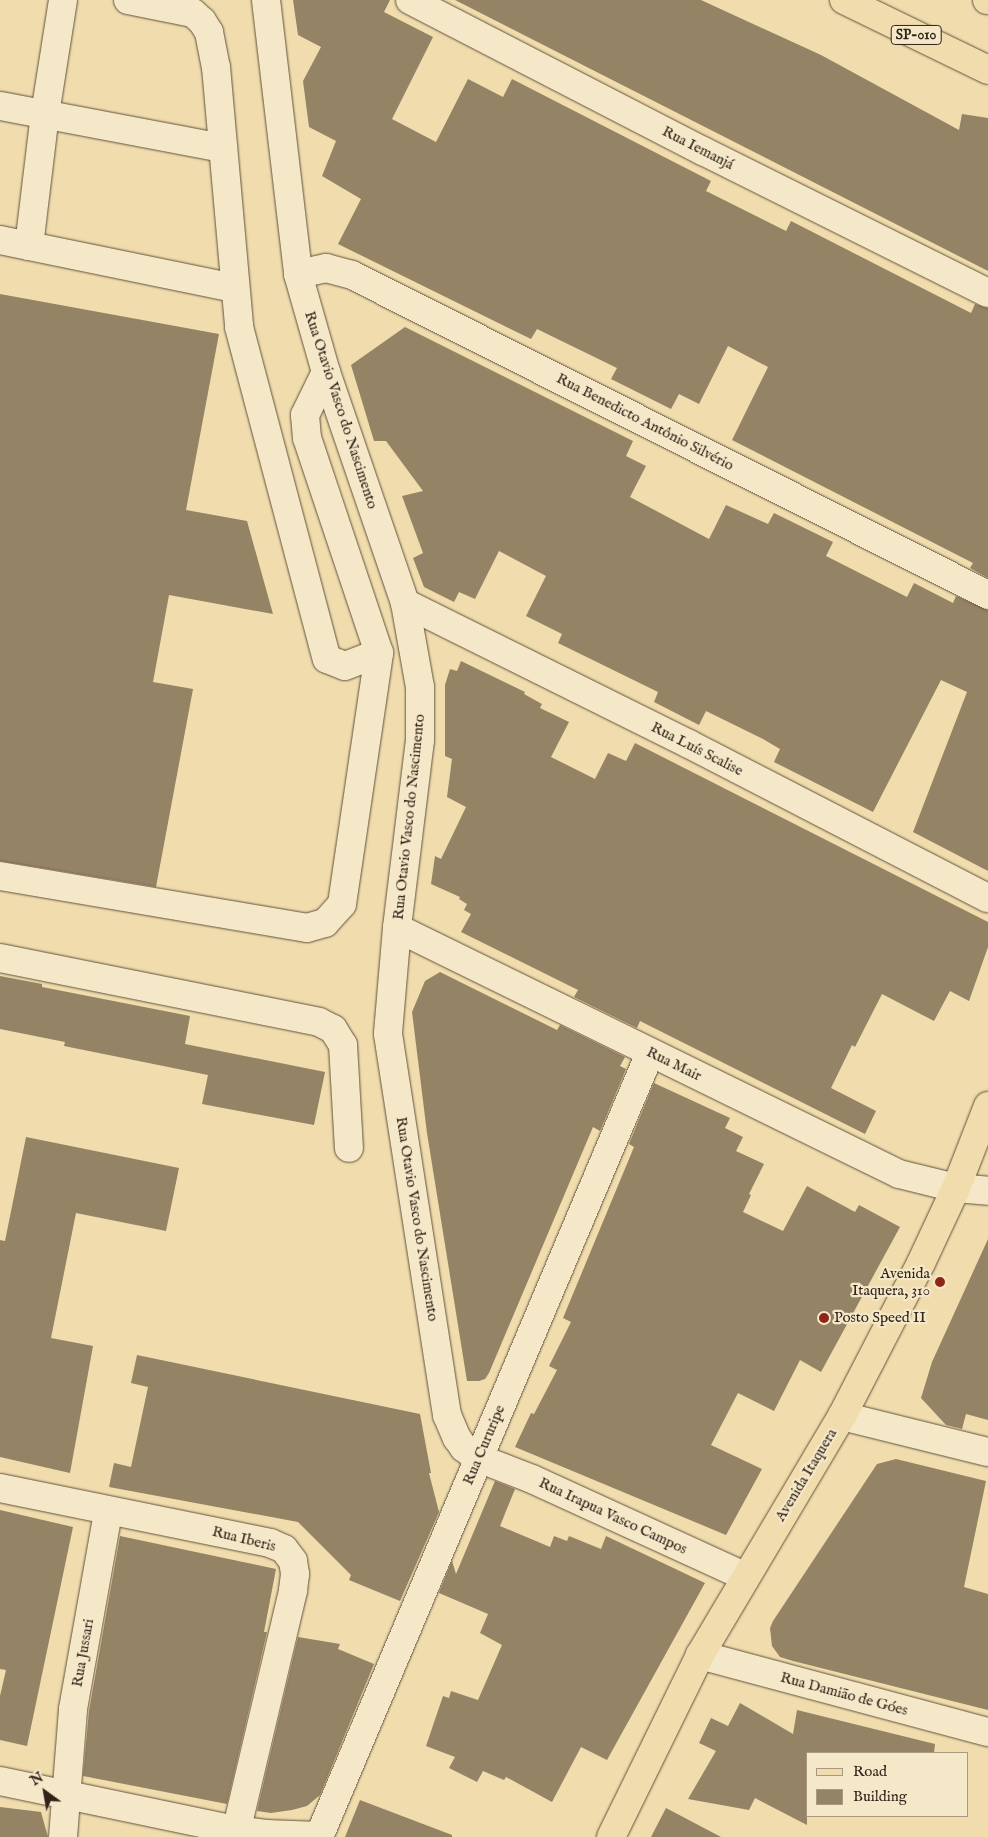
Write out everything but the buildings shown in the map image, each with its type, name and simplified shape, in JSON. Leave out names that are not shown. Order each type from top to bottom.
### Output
[{"type":"main road","name":"SP-010","points":[[844,0],[988,70]]},
{"type":"main road","name":"Avenida Itaquera","points":[[611,1837],[700,1655],[842,1416],[956,1188],[988,1106]]},
{"type":"street","points":[[29,246],[45,114],[64,0]]},
{"type":"street","points":[[128,0],[193,13],[202,21],[209,32],[216,67],[234,288],[239,327],[246,360],[327,659],[345,666],[379,654]]},
{"type":"street","name":"Rua Otavio Vasco do Nascimento","points":[[266,0],[298,274],[326,372],[405,603],[420,686],[420,740],[397,928],[388,1034],[447,1415],[457,1438],[464,1448],[478,1458]]},
{"type":"street","name":"Rua Iemanjá","points":[[410,0],[695,147],[988,294]]},
{"type":"street","points":[[0,106],[223,148]]},
{"type":"street","points":[[0,240],[234,288]]},
{"type":"street","name":"Rua Benedicto Antônio Silvério","points":[[298,274],[326,268],[352,275],[988,596]]},
{"type":"street","points":[[0,876],[307,928],[326,923],[342,904],[379,654],[307,438],[305,415],[326,372]]},
{"type":"street","name":"Rua Luís Scalise","points":[[405,603],[689,744],[988,898]]},
{"type":"street","name":"Rua Mair","points":[[397,928],[900,1174],[956,1188],[988,1192]]},
{"type":"street","points":[[0,958],[320,1022],[333,1029],[342,1045],[349,1148]]},
{"type":"street","name":"Rua Cururipe","points":[[319,1836],[650,1053]]},
{"type":"street","points":[[842,1416],[988,1452]]},
{"type":"street","name":"Rua Irapua Vasco Campos","points":[[478,1458],[532,1479],[746,1577]]},
{"type":"street","name":"Rua Iberis","points":[[0,1488],[108,1512],[270,1543],[284,1549],[293,1561],[295,1574],[293,1591],[235,1834]]},
{"type":"street","name":"Rua Jussari","points":[[63,1837],[73,1709],[108,1512]]},
{"type":"street","name":"Rua Damião de Góes","points":[[700,1655],[988,1732]]},
{"type":"street","points":[[0,1781],[235,1834],[319,1836]]},
{"type":"place","name":"Avenida Itaquera, 310","points":[[940,1282]]},
{"type":"place","name":"Posto Speed II","points":[[824,1318]]}]
